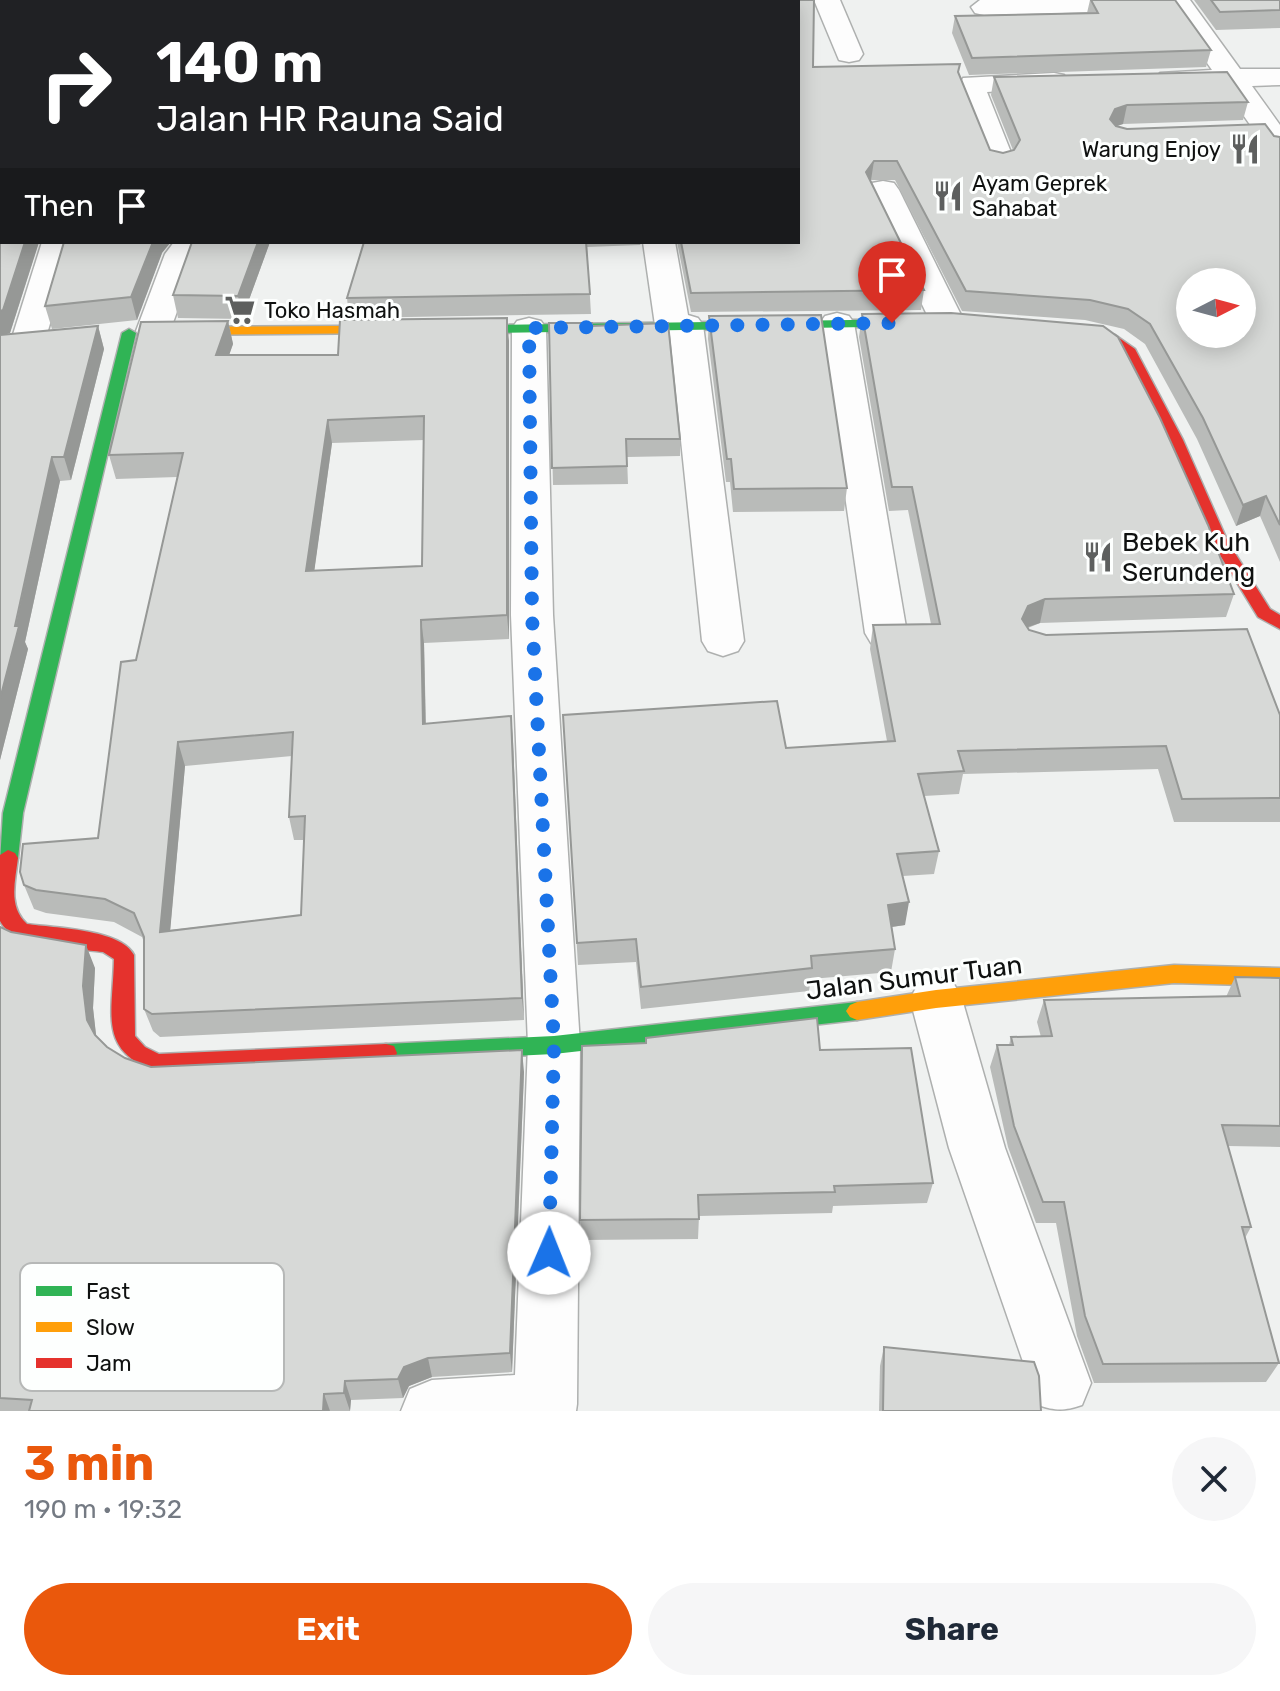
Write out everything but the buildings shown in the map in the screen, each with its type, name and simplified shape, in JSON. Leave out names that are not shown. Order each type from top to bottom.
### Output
[{"type":"street","points":[[827,0],[849,54]]},
{"type":"street","points":[[984,7],[1177,1],[1232,78],[1264,136]]},
{"type":"street","points":[[1138,80],[1280,77]]},
{"type":"street","points":[[999,160],[972,89],[973,84],[1076,81]]},
{"type":"street","points":[[132,333],[955,323],[883,190]]},
{"type":"street","points":[[28,344],[57,244]]},
{"type":"street","points":[[132,333],[189,244]]},
{"type":"street","points":[[659,244],[679,325],[723,641]]},
{"type":"street","points":[[837,323],[886,633]]},
{"type":"street","points":[[432,1411],[546,1408],[554,1045],[532,615],[529,328]]},
{"type":"street","points":[[1039,329],[1110,338],[1130,352],[1175,440],[1260,624]]},
{"type":"street","name":"Jalan Sumur Tuan","points":[[132,333],[13,813],[3,896],[10,921],[22,932],[107,944],[124,955],[124,1029],[128,1045],[144,1059],[159,1063],[554,1045],[1174,974],[1280,977]]},
{"type":"street","points":[[936,999],[977,1148],[1060,1383]]},
{"type":"traffic: fast","points":[[499,329],[921,323]]},
{"type":"traffic: fast","points":[[8,858],[13,813],[129,333]]},
{"type":"traffic: fast","points":[[386,1053],[554,1045],[857,1011]]},
{"type":"traffic: slow","points":[[170,331],[499,329]]},
{"type":"traffic: slow","points":[[857,1011],[936,999],[1174,974],[1280,977]]},
{"type":"traffic: jam","points":[[1065,331],[1110,338],[1130,352],[1175,440],[1220,542],[1264,613],[1280,623]]},
{"type":"traffic: jam","points":[[8,858],[3,896],[10,921],[22,932],[107,944],[124,955],[124,1036],[133,1051],[142,1057],[159,1063],[386,1053]]},
{"type":"place","name":"Warung Enjoy","points":[[1245,149]]},
{"type":"place","name":"Ayam Geprek Sahabat","points":[[948,196]]},
{"type":"place","name":"Toko Hasmah","points":[[240,310]]},
{"type":"place","name":"Bebek Kuh Serundeng","points":[[1098,557]]},
{"type":"route","points":[[549,1253],[554,1045],[532,615],[529,328],[892,323]]}]
